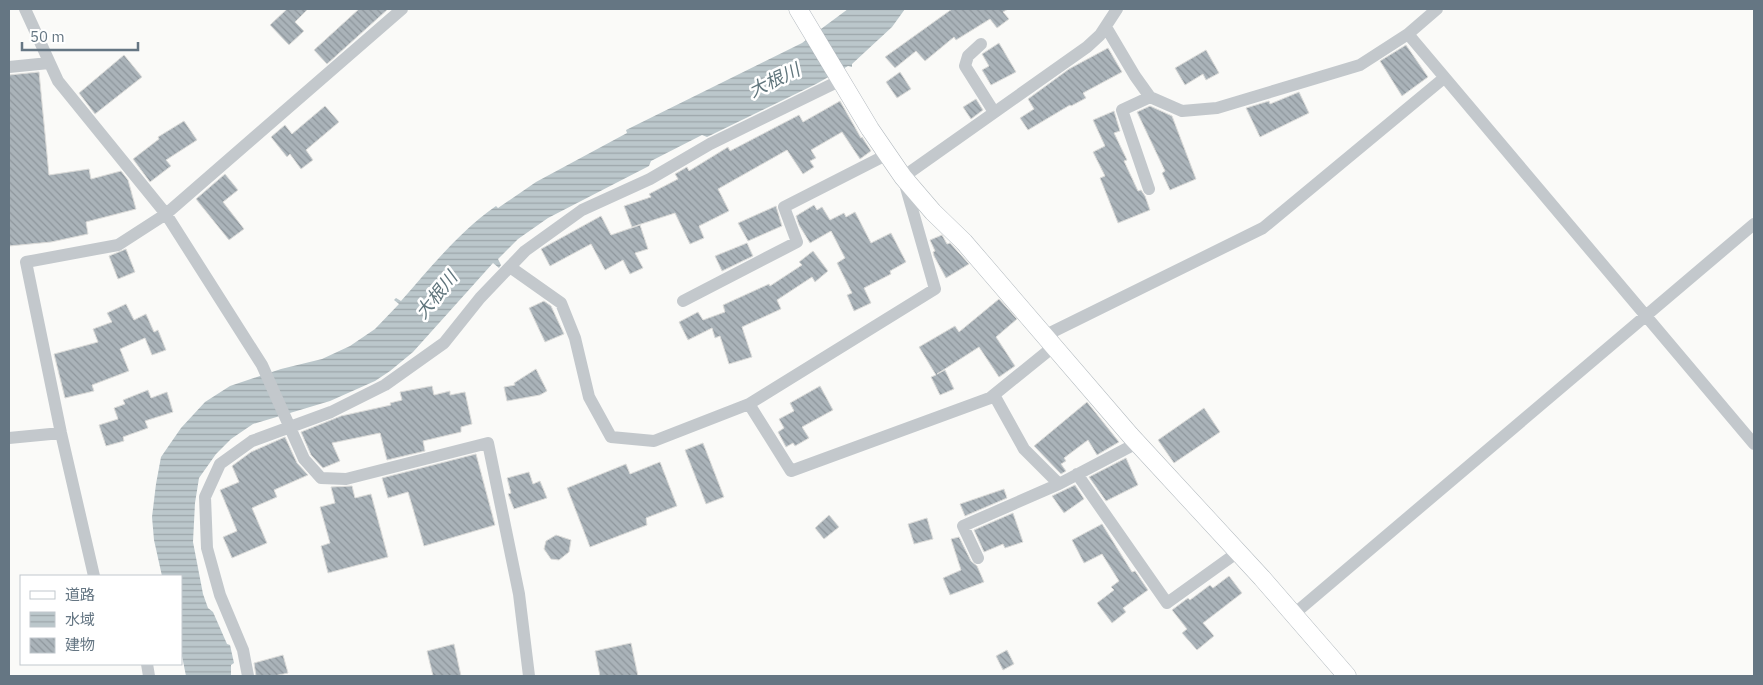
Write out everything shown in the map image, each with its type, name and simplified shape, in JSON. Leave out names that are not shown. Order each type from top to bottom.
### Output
[{"type":"street","points":[[25,9],[58,80],[166,214],[262,365],[304,459],[321,478],[331,480],[346,478],[488,443],[519,594],[529,676]]},
{"type":"street","points":[[94,575],[61,433],[26,262],[118,245],[166,214],[402,9]]},
{"type":"street","points":[[903,176],[1087,47],[1106,27],[1117,9]]},
{"type":"street","points":[[1106,27],[1135,76],[1150,97],[1182,111],[1217,108],[1360,65],[1408,34],[1437,9]]},
{"type":"street","points":[[802,16],[903,176],[933,212],[964,242],[1137,443],[1294,614],[1347,676]]},
{"type":"street","points":[[1408,34],[1754,444]]},
{"type":"street","points":[[981,44],[968,56],[965,66],[994,112]]},
{"type":"street","points":[[9,67],[49,63]]},
{"type":"street","points":[[749,404],[791,471],[994,395],[1048,341],[1262,228],[1444,78]]},
{"type":"street","points":[[248,676],[243,650],[220,594],[207,548],[205,497],[220,464],[252,441],[288,423],[332,412],[385,385],[444,343],[525,250],[582,210],[650,179],[710,144],[841,80]]},
{"type":"street","points":[[1150,97],[1122,110],[1150,189]]},
{"type":"street","points":[[683,301],[797,242],[784,207],[888,154]]},
{"type":"street","points":[[510,267],[561,303],[575,338],[589,397],[611,437],[654,441],[749,404],[936,289],[903,176]]},
{"type":"street","points":[[1294,614],[1646,318],[1754,224]]},
{"type":"street","points":[[994,395],[1024,449],[1059,484]]},
{"type":"street","points":[[9,438],[61,433]]},
{"type":"street","points":[[978,558],[963,526],[1059,484],[1137,443]]},
{"type":"street","points":[[1077,474],[1167,603],[1238,552]]},
{"type":"water","name":"大根川","points":[[848,9],[905,9],[892,27],[852,64],[852,67],[848,66],[816,84],[707,137],[702,135],[651,161],[649,166],[548,218],[518,239],[498,259],[501,265],[499,268],[493,263],[413,352],[375,381],[330,401],[253,424],[231,439],[216,454],[199,478],[195,503],[193,542],[203,594],[208,608],[213,612],[227,644],[230,645],[234,663],[231,665],[231,676],[186,676],[182,656],[182,575],[162,575],[154,540],[152,517],[161,457],[181,428],[205,402],[230,386],[281,369],[322,359],[350,346],[375,329],[399,304],[394,300],[396,298],[401,301],[434,263],[470,227],[496,206],[498,208],[536,182],[627,133],[626,130],[802,43]]},
{"type":"building","points":[[287,9],[308,9],[295,22],[304,31],[289,45],[270,25]]},
{"type":"building","points":[[359,9],[388,9],[327,64],[314,50]]},
{"type":"building","points":[[952,9],[1008,9],[1003,12],[1009,19],[997,28],[990,19],[956,40],[954,37],[925,61],[916,51],[895,68],[885,57]]},
{"type":"building","points":[[999,43],[1016,72],[991,85],[982,70],[989,66],[982,54]]},
{"type":"building","points":[[1406,45],[1428,77],[1402,96],[1380,61]]},
{"type":"building","points":[[1108,48],[1122,72],[1083,93],[1086,98],[1070,105],[1028,130],[1020,118],[1034,109],[1028,99],[1069,69]]},
{"type":"building","points":[[1206,50],[1219,73],[1206,80],[1203,74],[1185,85],[1175,68]]},
{"type":"building","points":[[124,55],[142,77],[95,114],[79,93]]},
{"type":"building","points":[[39,72],[49,175],[89,169],[91,179],[121,171],[128,180],[136,209],[86,222],[88,234],[51,242],[9,246],[9,75]]},
{"type":"building","points":[[900,72],[911,89],[897,98],[886,82]]},
{"type":"building","points":[[1299,92],[1309,113],[1260,137],[1246,108],[1269,101],[1270,104]]},
{"type":"building","points":[[976,99],[983,110],[971,119],[963,107]]},
{"type":"building","points":[[840,101],[861,138],[871,151],[860,159],[842,132],[811,150],[816,158],[810,161],[814,167],[803,174],[787,150],[718,189],[729,211],[699,226],[704,238],[690,244],[675,213],[632,227],[624,206],[651,197],[649,194],[678,179],[675,174],[687,167],[689,171],[728,147],[730,151],[799,115],[803,122]]},
{"type":"building","points":[[325,106],[339,122],[306,150],[313,160],[301,169],[290,154],[287,157],[271,137],[285,125],[292,134]]},
{"type":"building","points":[[1150,106],[1172,116],[1196,179],[1170,190],[1162,173],[1165,171],[1137,112]]},
{"type":"building","points":[[1114,111],[1120,131],[1114,133],[1127,160],[1124,161],[1138,191],[1141,190],[1145,196],[1150,210],[1118,223],[1100,178],[1105,176],[1093,152],[1105,146],[1093,120]]},
{"type":"building","points":[[184,121],[197,140],[166,160],[171,166],[150,182],[133,159],[159,139],[158,137]]},
{"type":"building","points":[[225,174],[238,190],[223,202],[244,229],[229,240],[196,199]]},
{"type":"building","points":[[814,205],[817,210],[822,207],[830,220],[844,213],[846,217],[855,212],[871,243],[891,233],[906,262],[890,271],[891,274],[864,288],[871,303],[854,311],[847,295],[852,293],[837,263],[845,258],[831,231],[810,243],[799,225],[796,216]]},
{"type":"building","points":[[776,206],[782,226],[748,241],[738,223]]},
{"type":"building","points":[[601,216],[611,235],[640,225],[648,249],[635,253],[643,268],[630,274],[623,260],[605,270],[591,244],[550,266],[541,249]]},
{"type":"building","points":[[942,235],[947,244],[950,243],[969,264],[946,278],[934,256],[933,252],[935,251],[930,240]]},
{"type":"building","points":[[747,243],[753,256],[722,271],[715,256]]},
{"type":"building","points":[[126,249],[135,272],[118,279],[109,256]]},
{"type":"building","points":[[813,251],[828,271],[815,282],[812,277],[777,300],[781,309],[742,327],[752,357],[729,364],[720,336],[715,338],[712,328],[688,340],[679,322],[698,312],[703,320],[725,312],[723,305],[769,284],[770,286],[802,265],[799,262]]},
{"type":"building","points":[[999,299],[1017,319],[996,337],[1015,366],[999,377],[979,347],[937,374],[945,370],[954,389],[940,395],[931,377],[936,375],[919,347],[955,326],[959,332]]},
{"type":"building","points":[[544,301],[551,306],[564,334],[545,342],[529,308]]},
{"type":"building","points":[[126,304],[134,320],[146,314],[154,332],[158,330],[166,350],[152,355],[145,338],[120,349],[129,371],[92,385],[94,391],[65,398],[54,354],[98,342],[93,329],[112,322],[107,313]]},
{"type":"building","points":[[536,369],[547,391],[540,395],[507,401],[504,387],[515,385],[514,383]]},
{"type":"building","points":[[432,386],[434,395],[450,391],[450,395],[465,392],[472,424],[461,427],[461,432],[423,441],[425,451],[387,460],[380,433],[332,443],[340,461],[323,468],[311,455],[301,432],[341,416],[391,405],[390,403],[402,400],[400,392]]},
{"type":"building","points":[[820,386],[833,410],[802,427],[809,438],[795,446],[793,443],[786,447],[778,432],[784,428],[779,419],[794,411],[790,403]]},
{"type":"building","points":[[148,390],[151,398],[167,392],[173,412],[145,421],[148,428],[123,437],[124,441],[106,446],[99,425],[118,419],[114,408],[125,404],[123,400]]},
{"type":"building","points":[[1087,402],[1119,442],[1097,455],[1088,440],[1064,458],[1066,461],[1061,464],[1066,471],[1061,474],[1034,446]]},
{"type":"building","points":[[1204,408],[1220,432],[1174,463],[1158,440]]},
{"type":"building","points":[[285,437],[297,463],[308,475],[274,490],[277,497],[252,508],[267,543],[232,558],[223,537],[237,531],[220,490],[239,482],[232,466],[251,452]]},
{"type":"building","points":[[703,443],[724,497],[706,504],[685,450]]},
{"type":"building","points":[[476,454],[495,525],[424,546],[408,492],[388,498],[382,478]]},
{"type":"building","points":[[1126,458],[1138,485],[1106,501],[1089,477]]},
{"type":"building","points":[[660,462],[677,506],[646,518],[647,525],[590,547],[567,488],[626,464],[630,474]]},
{"type":"building","points":[[529,472],[533,484],[540,481],[547,498],[514,509],[508,494],[511,493],[507,478]]},
{"type":"building","points":[[1075,485],[1084,499],[1064,513],[1052,496]]},
{"type":"building","points":[[352,486],[355,498],[371,494],[388,557],[328,573],[321,546],[330,543],[320,507],[335,503],[331,487]]},
{"type":"building","points":[[1004,489],[1007,498],[965,516],[960,504]]},
{"type":"building","points":[[1013,513],[1023,542],[1005,548],[1003,544],[984,552],[974,530]]},
{"type":"building","points":[[829,515],[839,527],[824,539],[815,528]]},
{"type":"building","points":[[927,518],[933,539],[914,544],[908,524]]},
{"type":"building","points":[[1102,524],[1132,572],[1135,571],[1148,590],[1123,608],[1126,612],[1112,623],[1097,603],[1114,590],[1111,587],[1119,581],[1102,554],[1084,563],[1072,540]]},
{"type":"building","points":[[556,535],[571,540],[569,552],[559,560],[551,559],[544,549],[546,541]]},
{"type":"building","points":[[959,537],[971,561],[977,566],[984,582],[950,595],[943,578],[961,570],[951,539]]},
{"type":"building","points":[[1229,576],[1242,593],[1203,623],[1214,636],[1197,650],[1182,633],[1187,629],[1172,610],[1188,598],[1190,600],[1210,585],[1213,588]]},
{"type":"building","points":[[631,643],[638,676],[600,676],[595,651]]},
{"type":"building","points":[[454,644],[461,676],[433,676],[427,651]]},
{"type":"building","points":[[1007,650],[1014,664],[1003,670],[996,656]]},
{"type":"building","points":[[283,655],[288,673],[274,676],[256,676],[254,663]]}]
